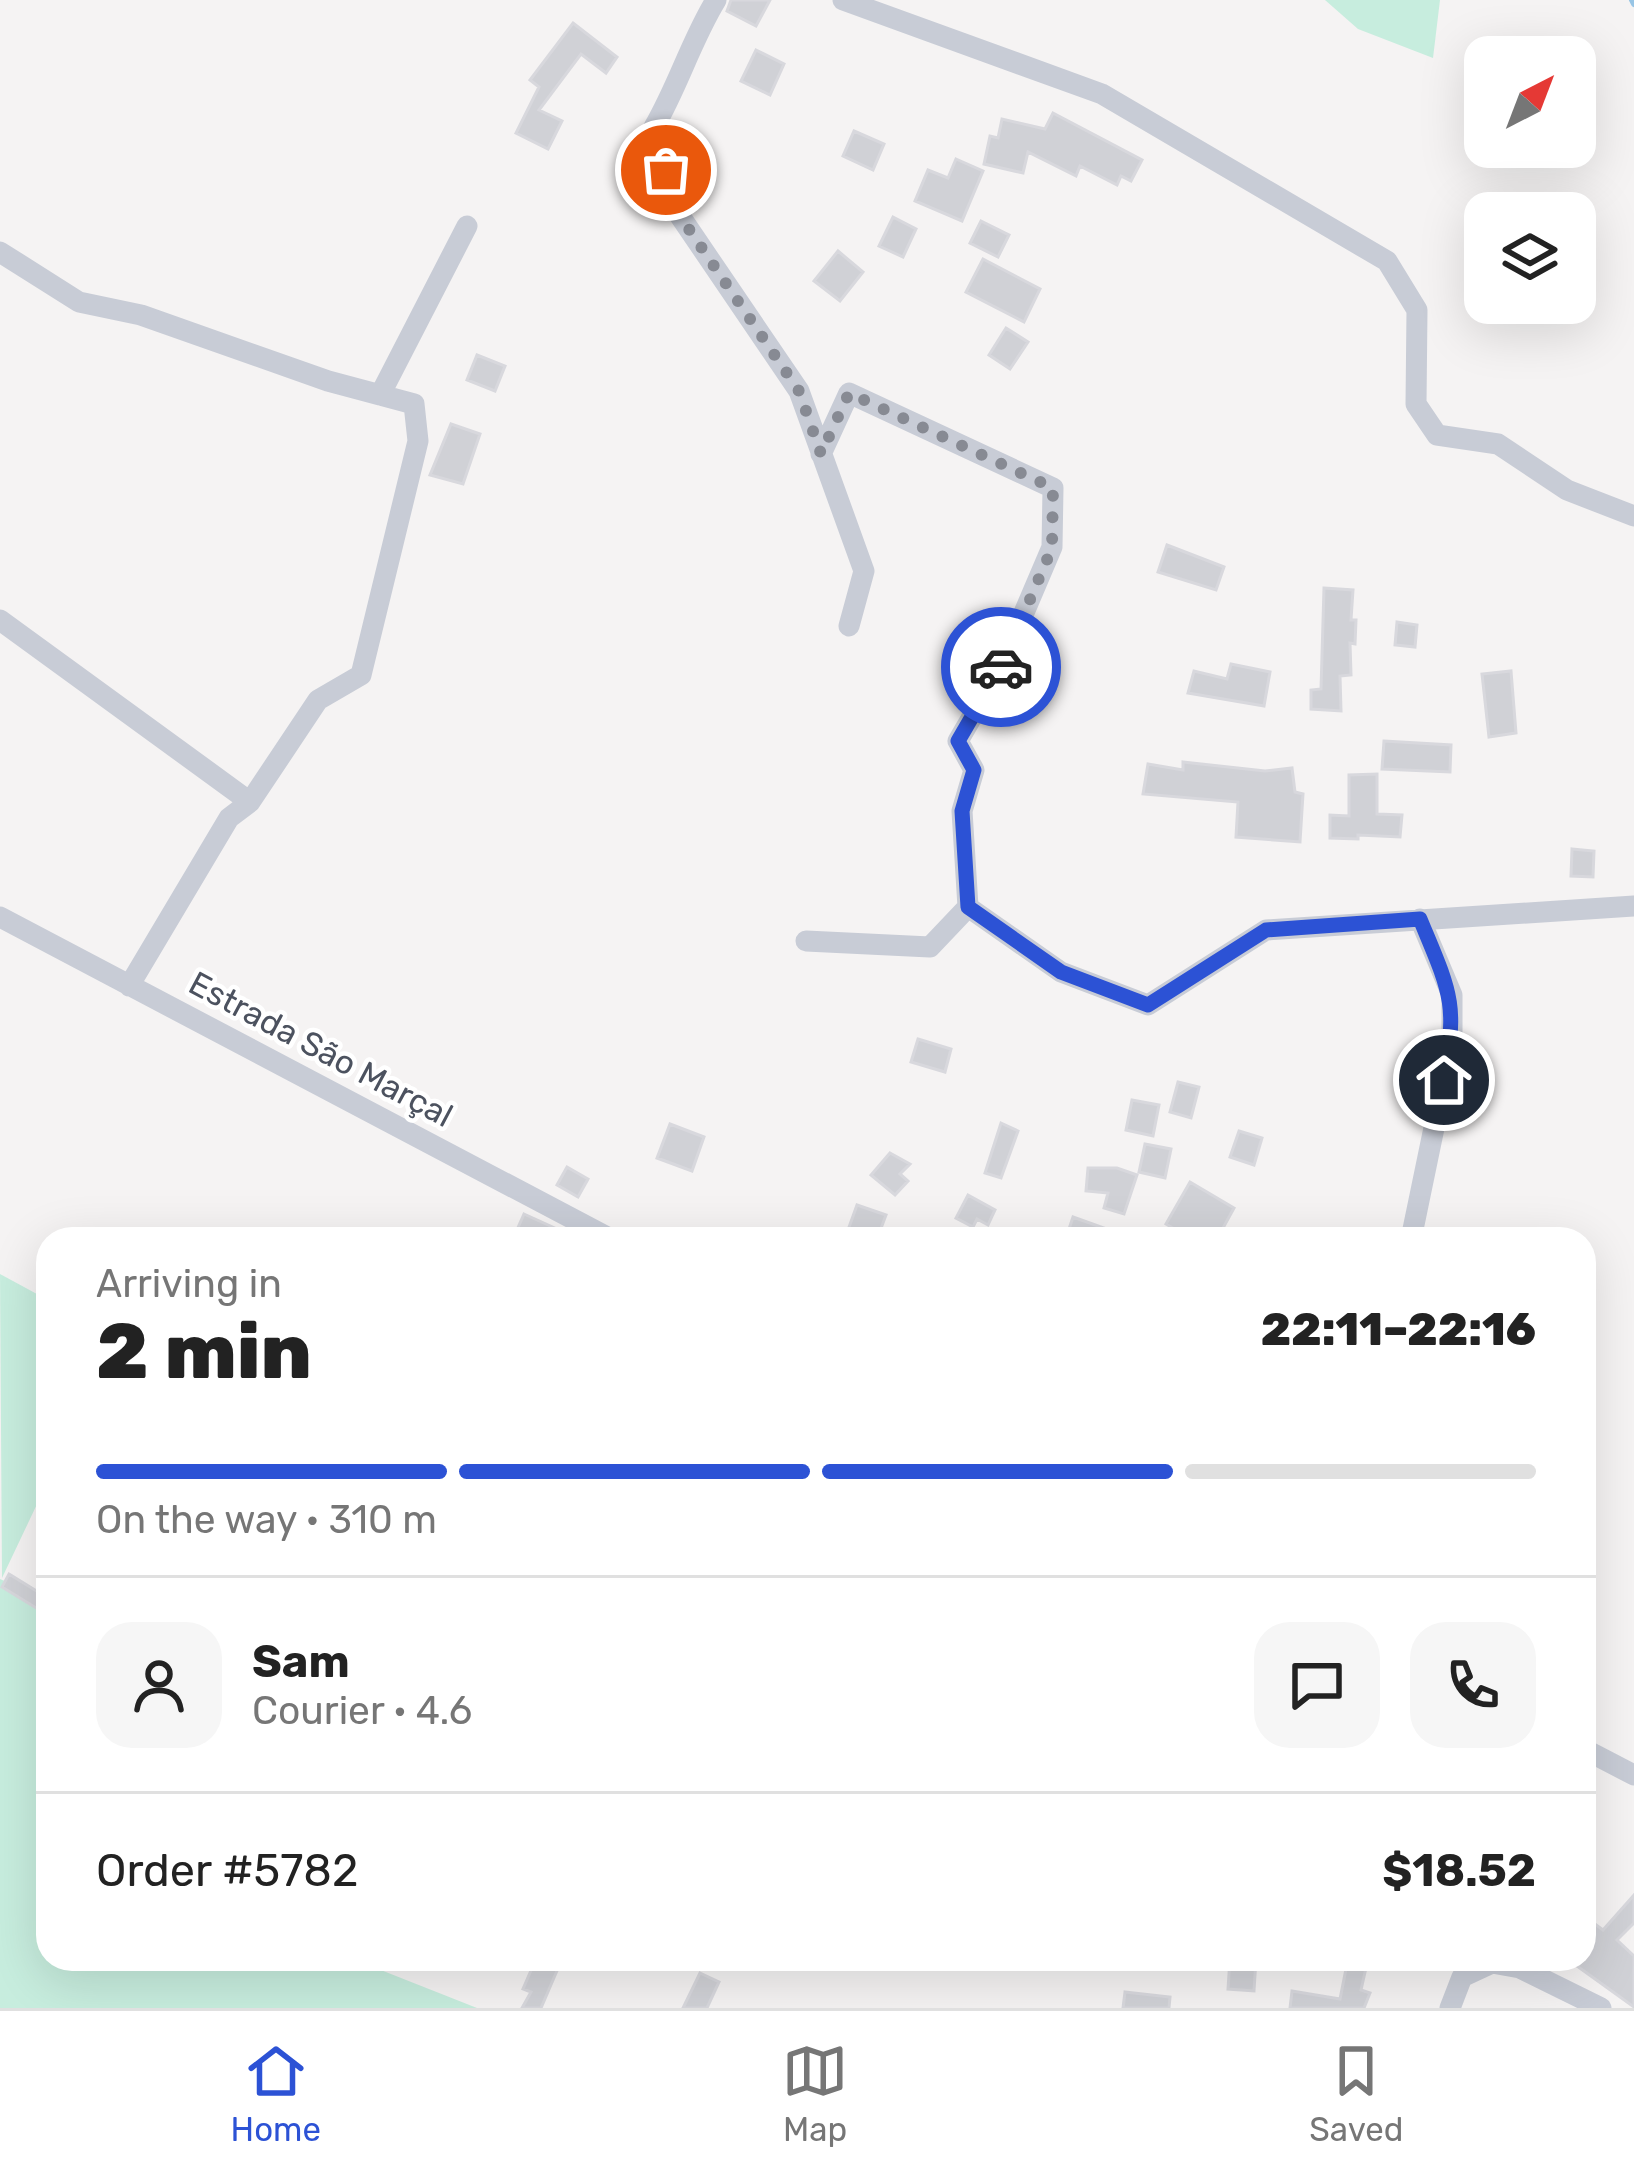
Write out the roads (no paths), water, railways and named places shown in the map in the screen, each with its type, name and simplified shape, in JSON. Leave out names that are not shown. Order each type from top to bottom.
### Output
[{"type":"street","points":[[716,0],[654,128],[678,213],[799,391],[864,571],[849,626]]},
{"type":"street","points":[[843,0],[1102,94],[1387,261],[1417,310],[1416,404],[1437,435],[1498,444],[1567,490],[1634,516]]},
{"type":"street","points":[[380,394],[467,226]]},
{"type":"street","points":[[0,252],[79,302],[141,316],[328,381],[414,404],[418,441],[362,675],[318,700],[250,802],[229,818],[129,986]]},
{"type":"street","points":[[806,941],[930,947],[968,907],[962,811],[974,770],[958,741],[1000,669],[1052,548],[1053,488],[849,393],[821,454]]},
{"type":"street","points":[[0,620],[250,802]]},
{"type":"street","points":[[968,907],[1061,972],[1148,1005],[1266,930],[1634,906]]},
{"type":"street","name":"Estrada São Marçal","points":[[0,917],[588,1227]]},
{"type":"street","points":[[1413,1227],[1452,1041],[1452,995],[1420,919]]},
{"type":"street","points":[[1596,1755],[1634,1775]]},
{"type":"street","points":[[1450,2008],[1462,1977],[1472,1971]]},
{"type":"street","points":[[1526,1971],[1600,2008]]},
{"type":"waterway","points":[[1632,0],[1634,4]]}]
